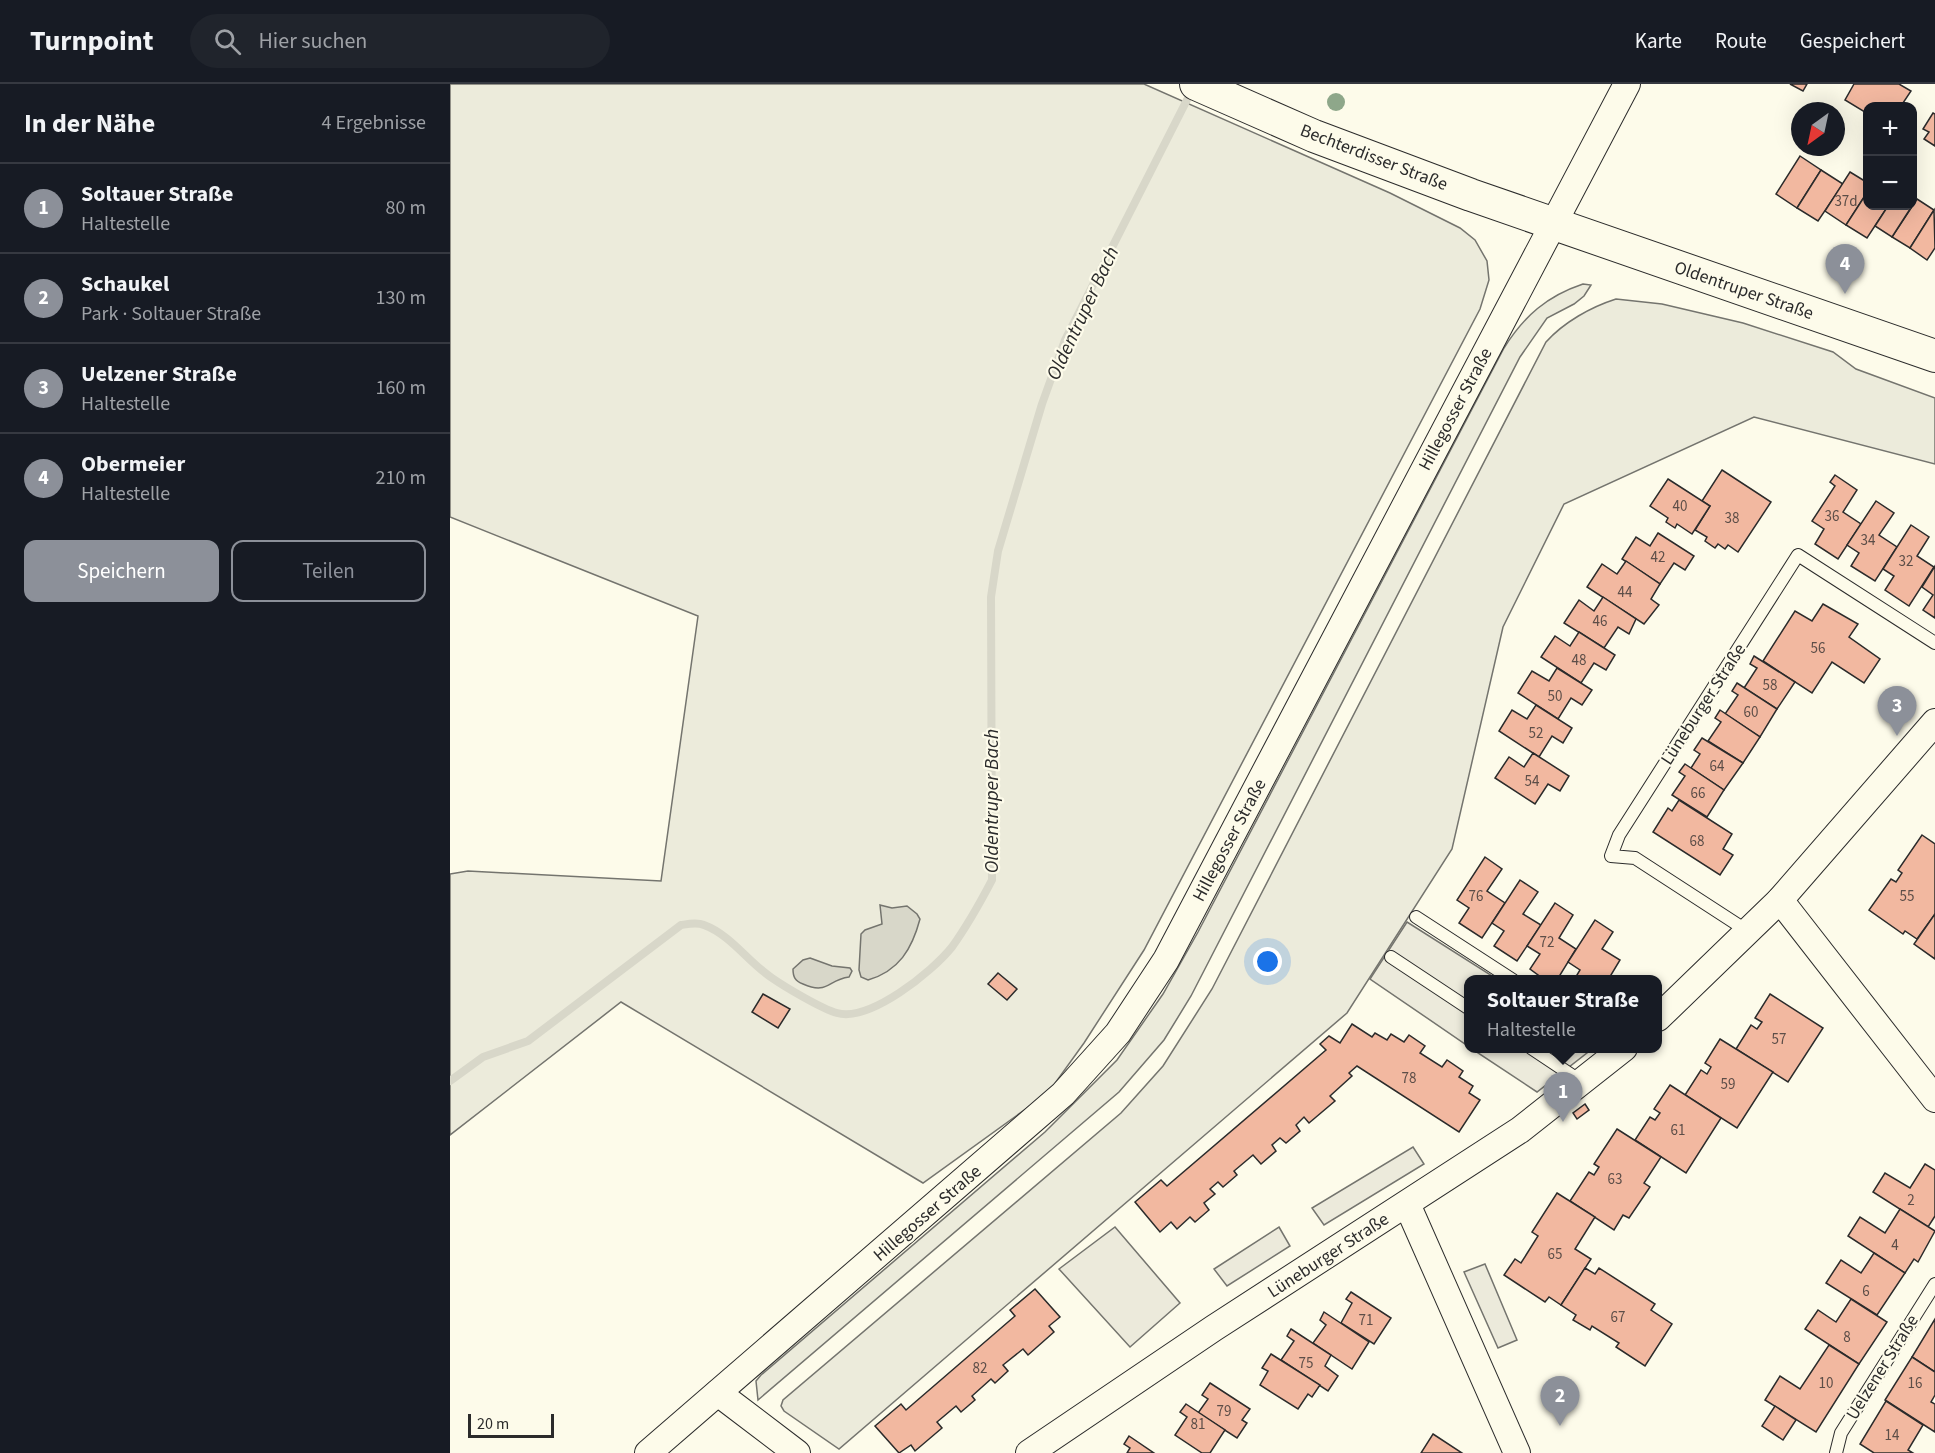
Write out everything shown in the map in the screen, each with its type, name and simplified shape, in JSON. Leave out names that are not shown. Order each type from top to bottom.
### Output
[{"type":"street","name":"Bechterdisser Straße","points":[[1196,84],[1325,140],[1554,223]]},
{"type":"street","name":"Hillegosser Straße","points":[[648,1453],[1048,1108],[1090,1065],[1140,1002],[1166,960],[1627,84]]},
{"type":"street","name":"Oldentruper Straße","points":[[1554,223],[1935,356]]},
{"type":"street","points":[[1662,1014],[1780,900],[1935,722]]},
{"type":"street","points":[[1780,900],[1935,1099]]},
{"type":"street","name":"Lüneburger Straße","points":[[1029,1453],[1214,1328],[1520,1130],[1583,1083],[1617,1053]]},
{"type":"street","points":[[1407,1204],[1517,1453]]},
{"type":"street","points":[[718,1394],[797,1453]]},
{"type":"lane","name":"Lüneburger Straße","points":[[1749,932],[1635,858],[1611,856],[1619,835],[1798,555],[1935,643]]},
{"type":"lane","points":[[1416,917],[1505,975]]},
{"type":"lane","points":[[1391,957],[1464,1005]]},
{"type":"lane","points":[[1538,1053],[1583,1083]]},
{"type":"lane","name":"Uelzener Straße","points":[[1836,1453],[1840,1433],[1935,1284]]},
{"type":"shaded area","points":[[450,84],[1144,84],[1390,193],[1460,228],[1475,240],[1487,261],[1489,280],[1480,309],[1144,950],[1084,1043],[1048,1093],[923,1183],[621,1002],[450,1135],[450,874],[468,871],[661,881],[698,616],[450,517]]},
{"type":"shaded area","points":[[1583,284],[1591,285],[1584,296],[1547,318],[1520,357],[1191,996],[1164,1040],[1119,1092],[758,1400],[756,1381],[761,1375],[1045,1132],[1117,1060],[1163,994],[1198,932],[1504,348],[1537,308],[1558,295]]},
{"type":"shaded area","points":[[1616,299],[1662,304],[1743,323],[1833,352],[1856,369],[1935,398],[1935,464],[1754,417],[1564,504],[1503,627],[1452,849],[1347,1013],[839,1449],[784,1411],[781,1406],[783,1400],[1121,1113],[1163,1066],[1212,989],[1546,342],[1578,316]]},
{"type":"shaded area","points":[[880,905],[892,908],[907,906],[920,919],[913,940],[903,957],[888,971],[868,980],[861,977],[859,970],[861,934],[865,930],[882,924]]},
{"type":"shaded area","points":[[1407,922],[1491,975],[1464,975],[1464,1043],[1370,979]]},
{"type":"shaded area","points":[[810,958],[832,966],[850,968],[852,971],[849,977],[827,986],[811,987],[798,982],[793,972],[793,969],[803,960]]},
{"type":"shaded area","points":[[1478,1053],[1587,1053],[1537,1092]]},
{"type":"shaded area","points":[[1413,1147],[1424,1164],[1324,1225],[1312,1208]]},
{"type":"shaded area","points":[[1115,1227],[1180,1303],[1130,1347],[1059,1269]]},
{"type":"shaded area","points":[[1279,1227],[1290,1246],[1227,1286],[1214,1269]]},
{"type":"shaded area","points":[[1485,1264],[1517,1340],[1498,1348],[1464,1272]]},
{"type":"building","points":[[1790,84],[1807,84],[1803,91]]},
{"type":"building","points":[[1854,84],[1899,84],[1911,91],[1904,102],[1863,102],[1863,111],[1845,100]]},
{"type":"building","points":[[1933,113],[1935,114],[1935,146],[1924,139],[1929,132],[1923,129]]},
{"type":"building","points":[[1800,156],[1821,170],[1797,208],[1776,194]]},
{"type":"building","points":[[1821,170],[1843,184],[1818,221],[1797,208]]},
{"type":"building","points":[[1850,172],[1863,180],[1863,199],[1846,225],[1825,211]]},
{"type":"building","points":[[1863,199],[1863,210],[1885,210],[1867,238],[1846,225]]},
{"type":"building","points":[[1917,199],[1934,210],[1910,248],[1892,237],[1910,210],[1917,210]]},
{"type":"building","points":[[1885,210],[1909,210],[1892,237],[1875,226]]},
{"type":"building","points":[[1934,210],[1935,248],[1927,260],[1910,248]]},
{"type":"building","points":[[1722,470],[1771,502],[1738,552],[1728,545],[1725,549],[1718,544],[1715,548],[1705,541],[1707,537],[1695,530],[1710,506],[1702,501]]},
{"type":"building","points":[[1835,475],[1857,490],[1843,512],[1861,524],[1838,559],[1815,544],[1824,529],[1812,521],[1835,486],[1830,482]]},
{"type":"building","points":[[1668,479],[1710,506],[1692,534],[1677,524],[1675,528],[1666,522],[1668,518],[1650,506]]},
{"type":"building","points":[[1876,501],[1894,513],[1879,535],[1897,547],[1875,581],[1851,566],[1859,553],[1847,545]]},
{"type":"building","points":[[1911,525],[1929,537],[1917,556],[1934,567],[1909,606],[1885,590],[1894,576],[1883,569]]},
{"type":"building","points":[[1658,533],[1694,556],[1685,570],[1674,563],[1660,584],[1622,559],[1636,537],[1650,546]]},
{"type":"building","points":[[1626,561],[1660,584],[1651,599],[1659,605],[1644,624],[1587,587],[1602,564],[1617,574]]},
{"type":"building","points":[[1935,566],[1935,618],[1923,610],[1933,595],[1922,587]]},
{"type":"building","points":[[1603,597],[1636,619],[1629,634],[1618,627],[1604,648],[1564,623],[1579,600],[1594,611]]},
{"type":"building","points":[[1823,604],[1858,624],[1849,637],[1880,659],[1864,683],[1832,662],[1812,693],[1763,661],[1795,611],[1812,621]]},
{"type":"building","points":[[1579,632],[1615,655],[1606,670],[1594,663],[1581,683],[1541,657],[1555,636],[1570,646]]},
{"type":"building","points":[[1754,656],[1795,682],[1777,709],[1744,688],[1757,668],[1750,664]]},
{"type":"building","points":[[1557,668],[1592,690],[1582,705],[1571,698],[1558,719],[1518,693],[1532,671],[1549,681]]},
{"type":"building","points":[[1737,683],[1777,709],[1760,737],[1725,714],[1738,695],[1732,691]]},
{"type":"building","points":[[1536,705],[1572,728],[1563,743],[1552,736],[1539,757],[1499,731],[1512,710],[1527,719]]},
{"type":"building","points":[[1720,710],[1760,737],[1743,763],[1708,741],[1721,722],[1715,718]]},
{"type":"building","points":[[1702,738],[1743,763],[1724,790],[1691,768],[1700,754],[1694,750]]},
{"type":"building","points":[[1533,753],[1569,776],[1560,791],[1548,784],[1535,804],[1495,778],[1509,757],[1524,767]]},
{"type":"building","points":[[1685,764],[1724,790],[1707,817],[1672,795],[1685,776],[1679,772]]},
{"type":"building","points":[[1679,800],[1732,834],[1723,849],[1733,855],[1720,875],[1653,832],[1668,808],[1672,811]]},
{"type":"building","points":[[1922,835],[1935,844],[1935,914],[1917,939],[1905,931],[1903,934],[1869,910],[1891,879],[1896,882],[1902,873],[1898,870]]},
{"type":"building","points":[[1485,857],[1502,869],[1487,891],[1505,903],[1482,938],[1459,923],[1469,908],[1457,900]]},
{"type":"building","points":[[1520,880],[1538,892],[1523,914],[1541,925],[1517,961],[1494,946],[1504,931],[1492,923]]},
{"type":"building","points":[[1555,903],[1573,915],[1559,938],[1576,949],[1560,975],[1538,975],[1530,969],[1540,954],[1527,946]]},
{"type":"building","points":[[1935,914],[1935,959],[1914,944]]},
{"type":"building","points":[[1595,920],[1613,932],[1602,949],[1620,960],[1611,975],[1577,975],[1580,970],[1568,962]]},
{"type":"building","points":[[998,973],[1017,989],[1007,1000],[988,984]]},
{"type":"building","points":[[763,994],[790,1009],[778,1028],[752,1012]]},
{"type":"building","points":[[1770,994],[1823,1028],[1788,1082],[1736,1049],[1751,1025],[1757,1029],[1762,1022],[1755,1018]]},
{"type":"building","points":[[1352,1024],[1372,1037],[1375,1033],[1387,1040],[1391,1034],[1404,1042],[1409,1035],[1425,1046],[1420,1053],[1442,1067],[1447,1060],[1463,1071],[1459,1077],[1473,1086],[1469,1093],[1480,1100],[1459,1132],[1357,1066],[1349,1073],[1352,1076],[1330,1096],[1335,1101],[1309,1123],[1304,1117],[1296,1125],[1300,1131],[1286,1143],[1280,1138],[1272,1145],[1276,1151],[1261,1164],[1253,1155],[1234,1171],[1237,1175],[1223,1187],[1218,1182],[1210,1189],[1215,1194],[1204,1203],[1209,1210],[1195,1222],[1190,1217],[1177,1229],[1171,1222],[1160,1232],[1135,1202],[1161,1180],[1167,1186],[1326,1050],[1320,1044],[1329,1036],[1340,1043]]},
{"type":"building","points":[[1720,1039],[1773,1072],[1737,1128],[1685,1095],[1701,1070],[1707,1074],[1711,1067],[1705,1063]]},
{"type":"building","points":[[1670,1085],[1721,1118],[1686,1173],[1635,1140],[1650,1117],[1655,1120],[1660,1113],[1654,1109]]},
{"type":"building","points":[[1585,1104],[1589,1110],[1577,1119],[1573,1113]]},
{"type":"building","points":[[1617,1129],[1661,1157],[1644,1183],[1650,1187],[1629,1218],[1623,1215],[1614,1230],[1570,1201],[1589,1172],[1594,1175],[1599,1167],[1594,1164]]},
{"type":"building","points":[[1925,1164],[1935,1170],[1935,1216],[1928,1227],[1873,1192],[1885,1173],[1910,1188]]},
{"type":"building","points":[[1557,1193],[1595,1217],[1575,1249],[1591,1259],[1561,1305],[1549,1297],[1545,1302],[1504,1275],[1515,1259],[1521,1263],[1538,1236],[1532,1232]]},
{"type":"building","points":[[1900,1209],[1935,1231],[1918,1262],[1914,1259],[1905,1273],[1848,1236],[1860,1217],[1885,1233]]},
{"type":"building","points":[[1874,1253],[1905,1273],[1877,1315],[1826,1283],[1841,1260],[1861,1273]]},
{"type":"building","points":[[1585,1268],[1595,1274],[1599,1268],[1655,1304],[1651,1310],[1672,1324],[1645,1366],[1616,1347],[1619,1343],[1592,1326],[1590,1330],[1573,1320],[1576,1315],[1561,1305]]},
{"type":"building","points":[[1035,1289],[1060,1317],[1049,1326],[1054,1332],[1028,1355],[1023,1349],[1003,1365],[1008,1371],[995,1383],[991,1379],[972,1396],[975,1400],[961,1412],[956,1406],[937,1422],[942,1428],[915,1451],[911,1445],[899,1453],[875,1426],[901,1404],[906,1410],[1015,1316],[1010,1310]]},
{"type":"building","points":[[1351,1292],[1391,1318],[1374,1344],[1341,1323],[1352,1303],[1346,1299]]},
{"type":"building","points":[[1851,1299],[1887,1322],[1859,1364],[1805,1329],[1818,1310],[1836,1322]]},
{"type":"building","points":[[1324,1312],[1369,1342],[1352,1369],[1313,1343],[1326,1325],[1320,1320]]},
{"type":"building","points":[[1935,1319],[1935,1372],[1912,1357]]},
{"type":"building","points":[[1291,1329],[1331,1355],[1325,1366],[1338,1376],[1328,1391],[1281,1360],[1294,1341],[1287,1336]]},
{"type":"building","points":[[1829,1345],[1859,1364],[1816,1432],[1765,1400],[1780,1376],[1800,1389]]},
{"type":"building","points":[[1271,1354],[1320,1385],[1312,1397],[1308,1394],[1298,1409],[1260,1385],[1268,1371],[1262,1368]]},
{"type":"building","points":[[1912,1357],[1935,1372],[1935,1395],[1931,1402],[1935,1404],[1935,1432],[1885,1400]]},
{"type":"building","points":[[1210,1383],[1250,1409],[1242,1420],[1247,1423],[1237,1438],[1198,1413],[1208,1399],[1202,1395]]},
{"type":"building","points":[[1886,1401],[1923,1425],[1908,1450],[1913,1453],[1874,1453],[1860,1444]]},
{"type":"building","points":[[1186,1404],[1225,1430],[1210,1453],[1202,1453],[1175,1435],[1187,1417],[1180,1412]]},
{"type":"building","points":[[1775,1406],[1796,1420],[1783,1440],[1762,1426]]},
{"type":"building","points":[[1433,1434],[1462,1453],[1421,1453]]},
{"type":"building","points":[[1129,1436],[1154,1453],[1127,1453],[1130,1448],[1124,1444]]},
{"type":"waterway","name":"Oldentruper Bach","points":[[450,1081],[483,1057],[528,1041],[681,925],[698,924],[714,929],[772,978],[813,1003],[837,1013],[851,1014],[883,1003],[916,981],[952,947],[992,880],[991,597],[998,551],[1042,404],[1065,340],[1192,90]]},
{"type":"place","name":"Obermeier","points":[[1845,294]]},
{"type":"place","name":"Uelzener Straße","points":[[1897,736]]},
{"type":"place","name":"Soltauer Straße","points":[[1563,1122]]},
{"type":"place","name":"Schaukel","points":[[1560,1426]]}]
